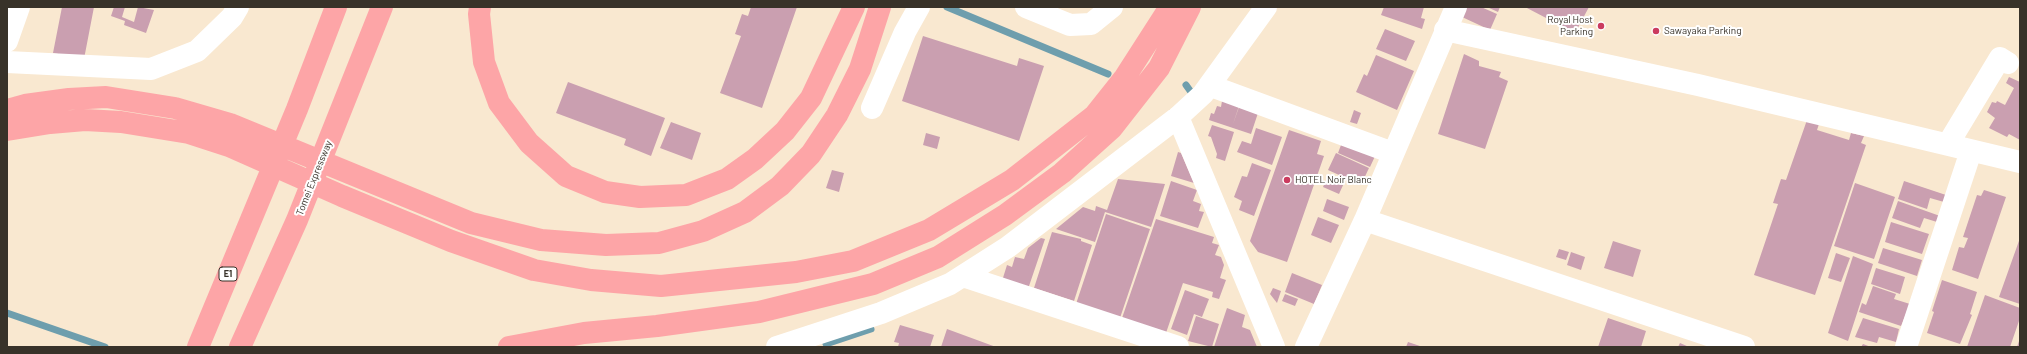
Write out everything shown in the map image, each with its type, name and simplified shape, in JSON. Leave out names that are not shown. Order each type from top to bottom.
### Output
[{"type":"highway","name":"E1","points":[[198,347],[297,109],[336,7]]},
{"type":"highway","name":"Tomei Expressway","points":[[240,347],[297,220],[382,7]]},
{"type":"highway","points":[[480,7],[484,62],[499,103],[529,143],[566,176],[605,192],[640,197],[686,195],[727,179],[755,159],[785,131],[811,98],[854,7]]},
{"type":"highway","points":[[7,110],[25,105],[69,99],[106,97],[176,108],[230,124],[471,223],[541,240],[606,245],[658,243],[703,231],[745,212],[780,186],[812,154],[837,115],[860,69],[880,7]]},
{"type":"highway","points":[[7,130],[50,122],[85,120],[121,122],[189,133],[229,146],[342,196],[451,241],[534,270],[591,280],[661,286],[796,272],[853,261],[929,230],[1012,180],[1094,116],[1125,77],[1170,7]]},
{"type":"highway","points":[[509,347],[584,334],[759,312],[873,284],[938,257],[1005,215],[1062,173],[1112,128],[1159,68],[1190,7]]},
{"type":"street","points":[[7,41],[19,7]]},
{"type":"street","points":[[7,62],[123,69],[151,69],[197,51],[228,22],[238,7]]},
{"type":"street","points":[[872,108],[905,32],[919,7]]},
{"type":"street","points":[[1026,7],[1070,26],[1090,24],[1112,7]]},
{"type":"street","points":[[777,347],[881,313],[950,284],[1008,247],[1178,117],[1211,86],[1266,7]]},
{"type":"street","points":[[1306,347],[1365,220],[1456,7]]},
{"type":"street","points":[[1445,30],[1698,85],[2020,162]]},
{"type":"street","points":[[1948,144],[2000,58],[2008,63]]},
{"type":"street","points":[[1211,86],[1393,153]]},
{"type":"street","points":[[1178,117],[1274,347]]},
{"type":"street","points":[[1906,347],[1971,151]]},
{"type":"street","points":[[1365,220],[1744,347]]},
{"type":"street","points":[[963,276],[1178,347]]},
{"type":"building","points":[[62,7],[94,7],[84,59],[53,53]]},
{"type":"building","points":[[114,7],[125,7],[122,17],[134,22],[138,7],[154,10],[146,33],[124,25],[125,21],[111,16]]},
{"type":"building","points":[[751,7],[797,7],[762,108],[720,93],[741,36],[735,34],[742,14],[748,16]]},
{"type":"building","points":[[1384,7],[1424,7],[1421,18],[1425,19],[1422,29],[1381,15]]},
{"type":"building","points":[[1467,7],[1481,7],[1497,14],[1490,30],[1462,17]]},
{"type":"building","points":[[1487,7],[1500,7],[1498,12]]},
{"type":"building","points":[[1525,7],[1589,7],[1575,33]]},
{"type":"building","points":[[1385,29],[1415,41],[1406,61],[1376,49]]},
{"type":"building","points":[[923,36],[1017,66],[1019,58],[1044,66],[1019,141],[902,101]]},
{"type":"building","points":[[1464,54],[1479,61],[1479,66],[1501,72],[1499,77],[1508,81],[1485,149],[1438,134]]},
{"type":"building","points":[[1376,55],[1414,71],[1397,110],[1356,92],[1364,74],[1367,76]]},
{"type":"building","points":[[2009,77],[2020,82],[2020,140],[2009,134],[2007,137],[1989,128],[1995,118],[1987,112],[1992,102],[1996,103],[1997,101],[2005,105],[2014,88],[2006,83]]},
{"type":"building","points":[[568,82],[665,118],[651,156],[624,145],[626,139],[556,113]]},
{"type":"building","points":[[1222,101],[1239,106],[1233,124],[1239,107],[1258,113],[1251,134],[1209,120],[1211,113],[1214,114],[1217,106],[1221,107]]},
{"type":"building","points":[[1354,110],[1361,113],[1357,124],[1350,122]]},
{"type":"building","points":[[1807,120],[1819,124],[1817,130],[1849,140],[1851,133],[1864,136],[1861,143],[1866,145],[1815,295],[1754,275],[1778,204],[1773,203],[1781,179],[1786,180]]},
{"type":"building","points":[[671,122],[701,133],[692,160],[660,148]]},
{"type":"building","points":[[1212,125],[1234,132],[1225,161],[1216,158],[1217,154],[1211,137],[1208,136]]},
{"type":"building","points":[[1256,128],[1282,137],[1272,165],[1237,152],[1242,141],[1251,144]]},
{"type":"building","points":[[1289,130],[1321,141],[1317,154],[1324,156],[1287,262],[1258,252],[1250,241]]},
{"type":"building","points":[[926,133],[940,137],[937,149],[923,145]]},
{"type":"building","points":[[1344,137],[1377,152],[1370,167],[1338,153]]},
{"type":"building","points":[[1178,152],[1181,153],[1194,183],[1171,176]]},
{"type":"building","points":[[1336,153],[1369,168],[1361,185],[1328,170]]},
{"type":"building","points":[[1252,163],[1271,170],[1254,216],[1239,210],[1242,201],[1234,197],[1242,176],[1247,177]]},
{"type":"building","points":[[832,170],[844,173],[839,192],[826,188]]},
{"type":"building","points":[[1328,176],[1344,183],[1339,194],[1323,187]]},
{"type":"building","points":[[1118,179],[1165,184],[1151,227],[1105,212],[1095,242],[1056,229],[1083,207],[1095,211],[1096,206],[1107,210]]},
{"type":"building","points":[[1171,181],[1197,190],[1193,201],[1201,204],[1199,211],[1204,212],[1198,228],[1160,216]]},
{"type":"building","points":[[1904,181],[1946,195],[1944,202],[1930,198],[1927,209],[1898,199]]},
{"type":"building","points":[[1855,183],[1895,197],[1874,259],[1834,246]]},
{"type":"building","points":[[1984,190],[2006,197],[1978,279],[1952,270],[1959,247],[1964,248],[1968,238],[1963,237],[1977,195],[1981,196]]},
{"type":"building","points":[[1327,199],[1349,207],[1344,220],[1323,211]]},
{"type":"building","points":[[1898,201],[1940,216],[1937,222],[1924,218],[1920,228],[1892,218]]},
{"type":"building","points":[[1106,214],[1150,229],[1120,318],[1076,304]]},
{"type":"building","points":[[1318,217],[1339,225],[1331,243],[1311,235]]},
{"type":"building","points":[[1156,219],[1214,237],[1212,243],[1219,245],[1215,255],[1221,257],[1224,265],[1220,278],[1226,280],[1219,299],[1212,297],[1213,292],[1183,283],[1166,333],[1122,318]]},
{"type":"building","points":[[1891,222],[1929,234],[1922,254],[1885,242]]},
{"type":"building","points":[[1052,232],[1081,239],[1081,241],[1092,245],[1074,301],[1034,288]]},
{"type":"building","points":[[1041,238],[1045,239],[1028,289],[1002,281],[1007,265],[1012,267],[1015,257],[1024,259],[1028,248]]},
{"type":"building","points":[[2020,238],[2020,304],[1999,297]]},
{"type":"building","points":[[1613,241],[1641,250],[1633,277],[1604,268]]},
{"type":"building","points":[[1883,248],[1922,260],[1917,276],[1878,263]]},
{"type":"building","points":[[1559,249],[1569,252],[1566,260],[1556,257]]},
{"type":"building","points":[[1571,252],[1585,257],[1581,270],[1567,265]]},
{"type":"building","points":[[1836,253],[1850,258],[1841,282],[1828,278]]},
{"type":"building","points":[[1853,256],[1873,264],[1848,341],[1828,333]]},
{"type":"building","points":[[1876,268],[1905,277],[1900,294],[1871,284]]},
{"type":"building","points":[[1292,273],[1322,285],[1314,304],[1285,292]]},
{"type":"building","points":[[1942,280],[1977,292],[1970,314],[1972,315],[1960,344],[1927,333]]},
{"type":"building","points":[[1873,286],[1896,294],[1894,299],[1910,304],[1901,326],[1859,312],[1862,303],[1866,305]]},
{"type":"building","points":[[1273,288],[1281,291],[1277,303],[1270,294]]},
{"type":"building","points":[[1185,290],[1209,299],[1202,317],[1194,314],[1187,335],[1171,329]]},
{"type":"building","points":[[1285,294],[1298,299],[1295,306],[1282,301]]},
{"type":"building","points":[[1985,295],[2020,308],[2020,318],[2010,347],[1967,347]]},
{"type":"building","points":[[1227,308],[1245,315],[1242,327],[1250,330],[1257,347],[1214,347]]},
{"type":"building","points":[[1196,316],[1219,324],[1212,347],[1188,341]]},
{"type":"building","points":[[1608,318],[1646,331],[1641,347],[1598,347]]},
{"type":"building","points":[[1863,318],[1899,329],[1896,342],[1879,337],[1877,343],[1855,337]]},
{"type":"building","points":[[900,325],[934,335],[930,347],[898,347],[899,343],[894,342]]},
{"type":"building","points":[[947,329],[996,347],[941,347]]},
{"type":"building","points":[[2020,338],[2020,347],[2017,347]]},
{"type":"building","points":[[1408,342],[1423,347],[1406,347]]},
{"type":"building","points":[[1680,343],[1689,347],[1678,347]]},
{"type":"building","points":[[1863,344],[1871,347],[1861,347]]},
{"type":"waterway","points":[[947,7],[1108,74]]},
{"type":"waterway","points":[[1186,85],[1191,92]]},
{"type":"waterway","points":[[7,313],[105,347]]},
{"type":"waterway","points":[[826,344],[871,329]]},
{"type":"place","name":"Royal Host Parking","points":[[1601,26]]},
{"type":"place","name":"Sawayaka Parking","points":[[1656,31]]},
{"type":"place","name":"HOTEL Noir Blanc","points":[[1287,180]]}]
